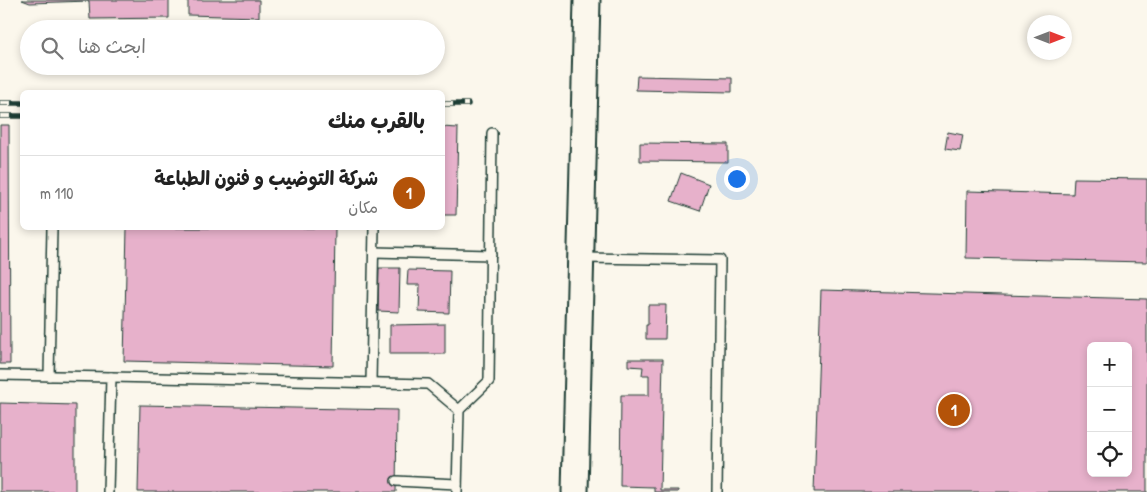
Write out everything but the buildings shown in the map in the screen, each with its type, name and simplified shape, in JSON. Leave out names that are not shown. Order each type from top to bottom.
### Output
[{"type":"main road","points":[[574,492],[587,0]]},
{"type":"lane","points":[[396,481],[457,488],[459,410],[489,381],[492,132]]},
{"type":"lane","points":[[49,376],[52,230]]},
{"type":"lane","points":[[371,382],[374,230]]},
{"type":"lane","points":[[374,252],[491,255]]},
{"type":"lane","points":[[580,258],[720,260],[717,492]]},
{"type":"lane","points":[[0,376],[428,384],[459,410]]},
{"type":"lane","points":[[108,492],[110,377]]},
{"type":"railway","points":[[0,103],[20,103]]},
{"type":"railway","points":[[445,104],[468,104]]},
{"type":"railway","points":[[0,116],[20,116]]},
{"type":"place","name":"شركة التوضيب و فنون الطباعة","points":[[954,410]]}]
